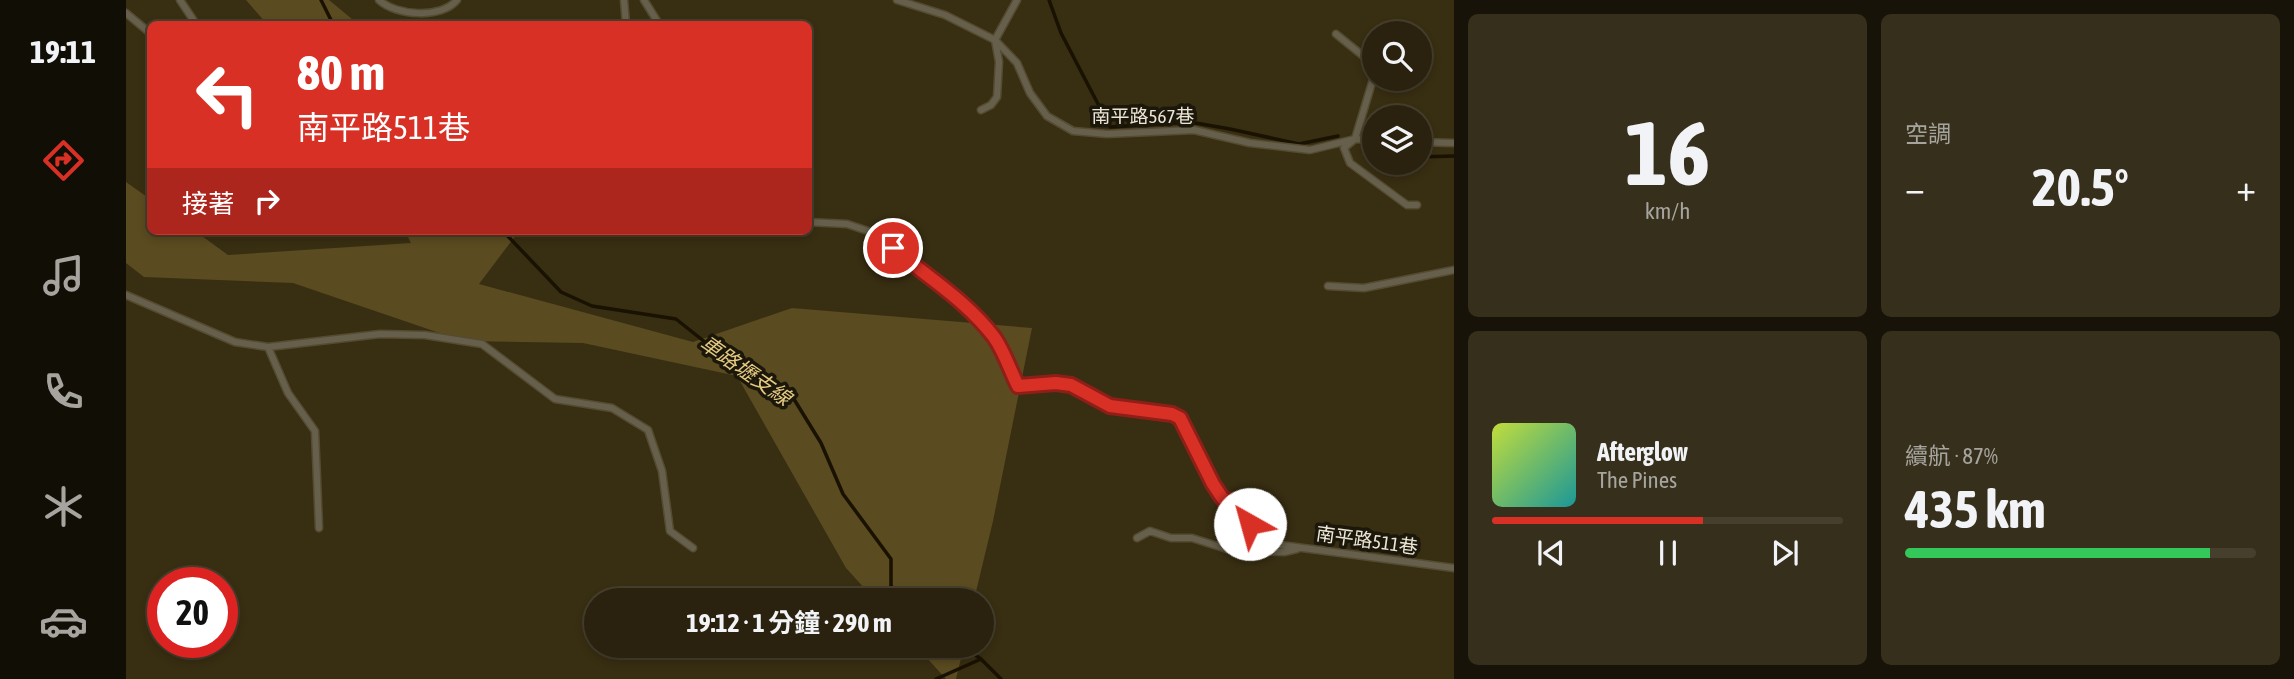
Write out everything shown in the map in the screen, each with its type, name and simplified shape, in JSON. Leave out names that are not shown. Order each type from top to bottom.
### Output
[{"type":"lane","points":[[180,0],[194,21]]},
{"type":"lane","points":[[379,0],[400,11],[422,13],[451,7],[457,0]]},
{"type":"lane","points":[[624,0],[626,21]]},
{"type":"lane","points":[[644,0],[657,21]]},
{"type":"lane","name":"南平路567巷","points":[[897,0],[945,15],[995,40],[1017,63],[1030,93],[1047,116],[1073,131],[1107,134],[1194,130],[1250,143],[1310,150],[1362,139]]},
{"type":"lane","points":[[981,110],[991,105],[998,97],[999,62],[995,40],[1017,0]]},
{"type":"lane","points":[[126,13],[147,30]]},
{"type":"lane","points":[[1336,34],[1362,55]]},
{"type":"lane","points":[[1369,91],[1355,139],[1344,148],[1350,163],[1406,205],[1417,205]]},
{"type":"lane","points":[[1432,142],[1454,143]]},
{"type":"lane","name":"南平路511巷","points":[[812,222],[847,224],[877,234],[923,274],[966,305],[996,339],[1018,386],[1056,383],[1071,385],[1110,406],[1172,414],[1180,418],[1223,499],[1250,507],[1250,541],[1454,568]]},
{"type":"lane","points":[[1328,286],[1364,288],[1454,270]]},
{"type":"lane","points":[[126,295],[236,342],[268,347],[380,334],[425,335],[482,344],[555,399],[612,408],[648,430],[662,471],[670,531],[693,548]]},
{"type":"lane","points":[[268,347],[288,393],[315,431],[319,528]]},
{"type":"lane","points":[[1138,538],[1150,531],[1171,538],[1192,538],[1230,550],[1283,552],[1306,548]]},
{"type":"shaded area","points":[[246,0],[329,0],[354,21],[264,21]]},
{"type":"shaded area","points":[[126,182],[147,197],[147,235],[200,235],[228,255],[411,243],[407,235],[516,235],[479,284],[693,342],[792,308],[1032,328],[977,588],[864,588],[846,568],[737,376],[583,343],[463,341],[293,283],[144,277],[126,263]]},
{"type":"shaded area","points":[[927,658],[961,658],[956,679],[946,679]]},
{"type":"waterway","name":"車路壢支線","points":[[321,0],[332,21]]},
{"type":"waterway","points":[[1049,0],[1061,33],[1110,127],[1190,122],[1299,144],[1338,136]]},
{"type":"waterway","points":[[1432,157],[1454,156]]},
{"type":"waterway","name":"車路壢支線","points":[[507,235],[561,292],[592,306],[676,319],[730,362],[792,396],[821,443],[843,494],[891,559],[893,588]]},
{"type":"waterway","name":"車路壢支線","points":[[980,658],[1001,679]]},
{"type":"waterway","points":[[936,679],[981,659]]},
{"type":"route","points":[[893,248],[966,305],[996,339],[1018,386],[1056,383],[1071,385],[1110,406],[1172,414],[1180,418],[1223,499],[1250,507],[1250,524]]}]
